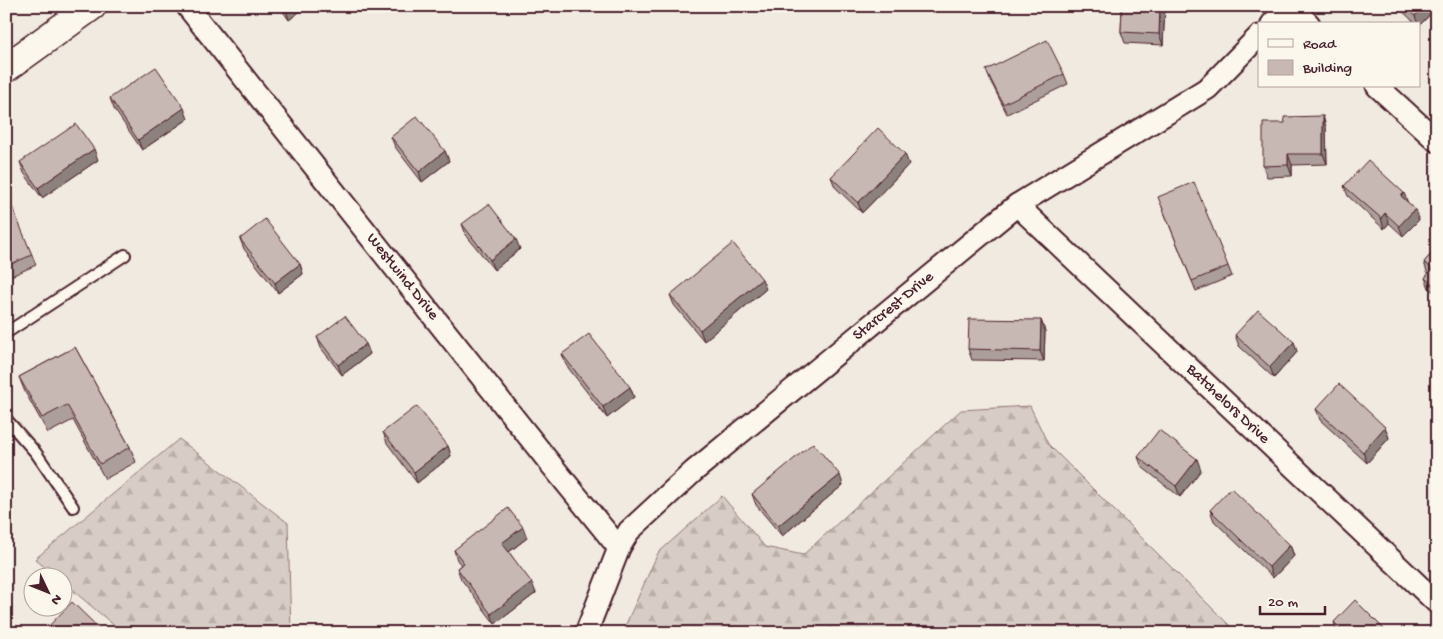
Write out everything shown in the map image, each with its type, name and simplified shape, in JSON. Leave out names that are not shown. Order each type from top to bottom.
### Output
[{"type":"main road","points":[[6,68],[92,6]]},
{"type":"street","name":"Westwind Drive","points":[[187,6],[619,548]]},
{"type":"street","points":[[1274,22],[1290,6],[1307,22]]},
{"type":"street","name":"Starcrest Drive","points":[[586,633],[619,548],[629,531],[694,471],[1017,205],[1208,88],[1258,37]]},
{"type":"street","points":[[1379,88],[1437,140]]},
{"type":"street","name":"Batchelors Drive","points":[[1017,205],[1437,603]]},
{"type":"lane","points":[[6,333],[125,255]]},
{"type":"lane","points":[[6,419],[36,453],[73,507]]},
{"type":"green space","points":[[1030,406],[1048,444],[1237,633],[622,633],[658,553],[722,496],[765,547],[803,555],[961,410]]},
{"type":"green space","points":[[179,439],[288,523],[291,633],[123,633],[72,590],[72,566],[43,566],[35,559]]},
{"type":"building","points":[[1122,6],[1160,6],[1159,34],[1121,32]]},
{"type":"building","points":[[1404,6],[1424,6],[1415,16]]},
{"type":"building","points":[[1047,40],[1064,74],[1003,104],[986,70]]},
{"type":"building","points":[[156,67],[184,108],[138,140],[110,98]]},
{"type":"building","points":[[417,116],[445,151],[419,172],[391,137]]},
{"type":"building","points":[[1323,116],[1323,154],[1288,154],[1288,165],[1263,166],[1263,123],[1285,123],[1284,117]]},
{"type":"building","points":[[76,124],[94,149],[38,188],[20,162]]},
{"type":"building","points":[[878,128],[905,154],[858,203],[831,177]]},
{"type":"building","points":[[1368,160],[1404,193],[1401,196],[1415,209],[1399,226],[1385,213],[1381,218],[1344,186]]},
{"type":"building","points":[[1194,182],[1228,266],[1192,281],[1158,197]]},
{"type":"building","points":[[9,199],[32,255],[6,266],[6,200]]},
{"type":"building","points":[[489,204],[516,239],[490,260],[462,224]]},
{"type":"building","points":[[265,219],[300,264],[275,283],[240,239]]},
{"type":"building","points":[[733,243],[762,279],[700,330],[670,295]]},
{"type":"building","points":[[1437,248],[1437,288],[1425,278],[1432,269],[1424,262]]},
{"type":"building","points":[[1258,310],[1294,342],[1270,367],[1235,335]]},
{"type":"building","points":[[345,316],[366,344],[338,365],[317,337]]},
{"type":"building","points":[[969,319],[1041,320],[1040,351],[968,349]]},
{"type":"building","points":[[589,334],[630,387],[603,407],[562,354]]},
{"type":"building","points":[[75,347],[130,447],[100,464],[67,405],[42,418],[19,377]]},
{"type":"building","points":[[1339,384],[1385,427],[1363,452],[1316,409]]},
{"type":"building","points":[[417,406],[448,446],[414,472],[383,432]]},
{"type":"building","points":[[1159,430],[1197,459],[1176,486],[1138,457]]},
{"type":"building","points":[[813,443],[840,475],[778,526],[752,494]]},
{"type":"building","points":[[1231,488],[1290,545],[1269,567],[1210,510]]},
{"type":"building","points":[[508,508],[523,527],[502,543],[532,583],[491,614],[457,568],[464,563],[454,550]]},
{"type":"building","points":[[1355,600],[1388,633],[1344,633],[1334,622]]},
{"type":"building","points":[[72,602],[104,633],[54,633],[48,627],[59,616],[72,616]]},
{"type":"building","points":[[432,627],[445,633],[430,633]]}]
